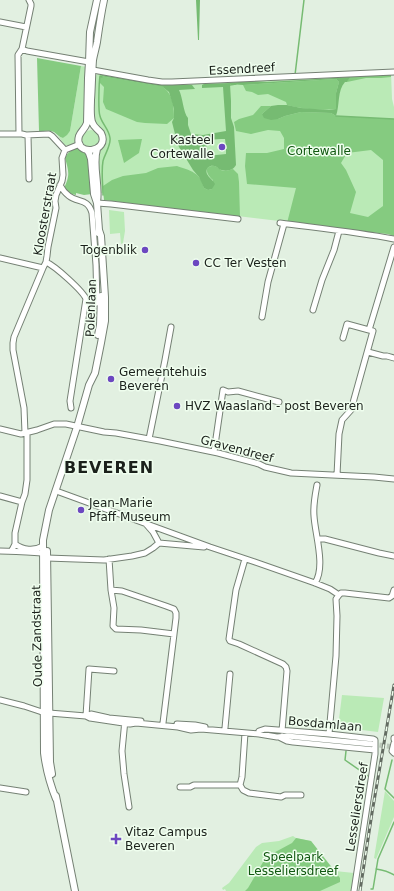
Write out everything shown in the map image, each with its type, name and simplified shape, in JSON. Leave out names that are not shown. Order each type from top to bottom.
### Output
[{"type":"main road","points":[[97,0],[90,32],[87,123],[79,135],[80,144],[82,147],[92,151],[97,149]]},
{"type":"main road","points":[[97,203],[98,194],[95,159],[97,149],[101,144],[102,138],[100,132],[95,128],[91,117],[93,59],[104,0]]},
{"type":"main road","points":[[85,128],[95,128]]},
{"type":"main road","name":"Polenlaan","points":[[46,530],[47,516],[52,497],[77,427],[89,385],[100,325],[97,203],[94,194],[90,156],[87,150]]},
{"type":"main road","name":"Oude Zandstraat","points":[[46,530],[47,713],[50,762],[75,891]]},
{"type":"street","points":[[19,134],[18,55],[22,49],[31,6],[29,0]]},
{"type":"street","points":[[0,22],[26,27]]},
{"type":"street","points":[[22,49],[90,62]]},
{"type":"street","name":"Essendreef","points":[[93,70],[148,80],[172,82],[394,72]]},
{"type":"street","points":[[0,134],[49,134],[65,150],[80,144]]},
{"type":"street","points":[[28,135],[29,178]]},
{"type":"street","name":"Kloosterstraat","points":[[15,544],[15,533],[27,480],[24,408],[12,343],[42,268],[46,262],[56,208],[55,201],[63,175],[62,158],[65,150]]},
{"type":"street","name":"Polenlaan","points":[[60,185],[69,196],[86,203],[92,213],[97,303],[86,303]]},
{"type":"street","points":[[97,203],[238,219]]},
{"type":"street","points":[[262,317],[268,282],[282,224],[361,233],[394,239]]},
{"type":"street","points":[[313,310],[339,231]]},
{"type":"street","points":[[369,330],[394,247]]},
{"type":"street","points":[[0,258],[42,268]]},
{"type":"street","points":[[46,262],[80,290],[85,296],[86,303],[70,401],[71,408]]},
{"type":"street","points":[[337,475],[339,434],[342,420],[351,410],[373,331],[347,324],[343,338]]},
{"type":"street","points":[[149,439],[171,327]]},
{"type":"street","points":[[368,352],[394,358]]},
{"type":"street","points":[[214,452],[223,390],[228,392],[238,391],[278,402]]},
{"type":"street","name":"Gravendreef","points":[[26,433],[57,423],[214,452],[259,464],[264,467],[291,473],[394,479]]},
{"type":"street","points":[[0,429],[16,433],[26,433]]},
{"type":"street","points":[[315,583],[320,572],[318,539],[314,518],[314,503],[317,485]]},
{"type":"street","points":[[59,492],[192,541],[315,583],[330,589],[339,595]]},
{"type":"street","points":[[0,496],[22,502]]},
{"type":"street","points":[[146,524],[153,532],[159,543]]},
{"type":"street","points":[[318,539],[325,539],[394,556]]},
{"type":"street","points":[[0,551],[12,550],[16,552],[45,554],[82,560],[109,559],[138,555],[153,548],[159,543],[192,541]]},
{"type":"street","points":[[12,550],[15,544],[24,548],[35,549],[45,554]]},
{"type":"street","points":[[109,559],[110,590],[114,608],[113,626],[116,629],[174,634]]},
{"type":"street","points":[[245,559],[236,590],[229,639],[232,642],[283,664],[286,667],[287,671],[282,730]]},
{"type":"street","points":[[110,590],[122,591],[166,606],[174,609],[176,613],[163,723]]},
{"type":"street","points":[[329,734],[336,656],[336,599],[342,593],[391,598],[394,590]]},
{"type":"street","points":[[86,716],[89,670],[114,671]]},
{"type":"street","points":[[225,728],[230,674]]},
{"type":"street","name":"Bosdamlaan","points":[[0,700],[47,713],[86,716],[101,720],[163,723],[201,729],[277,737],[287,736],[371,744]]},
{"type":"street","points":[[125,721],[122,751],[129,807]]},
{"type":"street","name":"Bosdamlaan","points":[[125,721],[178,727],[203,726],[259,731],[278,733],[287,736]]},
{"type":"street","name":"Bosdamlaan","points":[[259,731],[265,729],[329,734],[373,739],[376,742],[375,750],[293,742],[277,737]]},
{"type":"street","points":[[245,733],[242,777],[240,785],[242,790],[250,793],[281,797],[285,795],[301,795]]},
{"type":"street","points":[[394,743],[392,751],[394,753]]},
{"type":"street","name":"Lesseliersdreef","points":[[354,891],[375,750]]},
{"type":"street","points":[[180,787],[190,787],[194,785],[240,785]]},
{"type":"street","points":[[0,788],[26,792]]},
{"type":"green space","points":[[37,58],[81,66],[70,131],[63,138],[52,131],[39,131]]},
{"type":"green space","points":[[81,66],[87,67],[86,122],[75,142],[72,145],[65,145],[58,136],[63,138],[70,131]]},
{"type":"green space","name":"Cortewalle","points":[[99,73],[148,81],[391,73],[392,99],[394,107],[394,236],[388,234],[104,200],[103,193],[101,193],[97,159],[99,151],[103,146],[93,121],[93,78]]},
{"type":"green space","points":[[391,73],[391,77],[366,78],[347,82],[350,75]]},
{"type":"green space","points":[[100,76],[165,87],[164,88],[169,94],[172,102],[174,118],[167,124],[137,122],[106,109],[103,102],[104,87],[99,82]]},
{"type":"green space","points":[[336,79],[339,82],[336,93],[336,109],[330,110],[299,108],[287,105],[286,102],[268,94],[258,95],[246,91],[243,85]]},
{"type":"green space","points":[[261,106],[271,106],[262,114],[278,119],[301,112],[331,113],[336,116],[394,119],[394,236],[388,234],[287,223],[296,188],[247,184],[245,166],[246,153],[267,153],[284,149],[284,138],[280,131],[268,130],[251,134],[236,131],[234,122],[253,115]],"holes":[[[371,150],[383,160],[383,206],[368,217],[350,213],[356,192],[346,170],[341,163],[347,153]]]},
{"type":"green space","points":[[91,130],[97,133],[100,139],[97,145],[91,148],[85,145],[82,139],[85,133]]},
{"type":"green space","points":[[142,139],[139,153],[124,163],[118,140]]},
{"type":"green space","points":[[78,148],[88,154],[92,194],[71,194],[64,188],[68,173],[65,158],[70,151]]},
{"type":"green space","points":[[177,166],[187,169],[197,175],[204,188],[208,190],[212,189],[213,180],[207,172],[207,168],[214,166],[224,171],[233,169],[238,174],[240,217],[104,200],[103,186],[112,180],[123,176],[146,173],[158,168]]},
{"type":"green space","points":[[109,210],[124,212],[125,231],[123,243],[121,244],[120,233],[110,234]]},
{"type":"green space","points":[[342,695],[384,698],[378,732],[338,727]]},
{"type":"green space","points":[[385,791],[394,801],[394,817],[376,859],[374,858]]},
{"type":"green space","name":"Speelpark Lesseliersdreef","points":[[293,836],[311,841],[335,871],[354,873],[352,891],[223,890],[222,888],[229,883],[256,847],[262,843],[279,841]]},
{"type":"green space","name":"Speelpark Lesseliersdreef","points":[[296,838],[311,841],[340,878],[340,882],[320,891],[245,891],[266,857],[292,843]]},
{"type":"shaded area","points":[[196,0],[200,0],[199,40],[198,40]]},
{"type":"shaded area","points":[[102,75],[162,85],[192,85],[195,89],[179,90],[188,118],[188,125],[191,134],[203,135],[226,131],[223,87],[202,88],[202,85],[204,84],[350,77],[342,86],[336,116],[331,113],[301,112],[271,120],[264,118],[262,114],[271,106],[287,105],[301,108],[336,109],[336,93],[339,82],[336,79],[243,85],[230,84],[231,118],[234,127],[236,165],[233,169],[226,171],[214,166],[208,168],[207,174],[215,184],[212,189],[208,190],[204,188],[199,177],[193,170],[177,142],[172,122],[174,118],[174,109],[169,92],[164,87],[100,76]],"holes":[[[225,139],[227,148],[226,154],[207,156],[206,140]]]},
{"type":"waterway","points":[[295,75],[304,0]]},
{"type":"waterway","points":[[102,77],[100,76],[99,113],[110,138],[109,147],[102,165],[103,195]]},
{"type":"waterway","points":[[230,85],[236,84]]},
{"type":"waterway","points":[[336,116],[394,119]]},
{"type":"waterway","points":[[346,751],[345,760],[368,776]]},
{"type":"waterway","points":[[392,760],[385,789],[394,798]]},
{"type":"waterway","points":[[371,889],[373,889],[378,859],[394,822]]},
{"type":"waterway","points":[[376,869],[394,875]]},
{"type":"tunnel","points":[[372,744],[394,747]]},
{"type":"railway","points":[[360,891],[394,685]]},
{"type":"place","name":"Kasteel Cortewalle","points":[[222,147]]},
{"type":"place","name":"Togenblik","points":[[145,250]]},
{"type":"place","name":"CC Ter Vesten","points":[[196,263]]},
{"type":"place","name":"Gemeentehuis Beveren","points":[[111,379]]},
{"type":"place","name":"HVZ Waasland - post Beveren","points":[[177,406]]},
{"type":"place","name":"Jean-Marie Pfaff Museum","points":[[81,510]]},
{"type":"place","name":"Vitaz Campus Beveren","points":[[116,839]]},
{"type":"district","name":"BEVEREN","points":[[109,467]]}]
